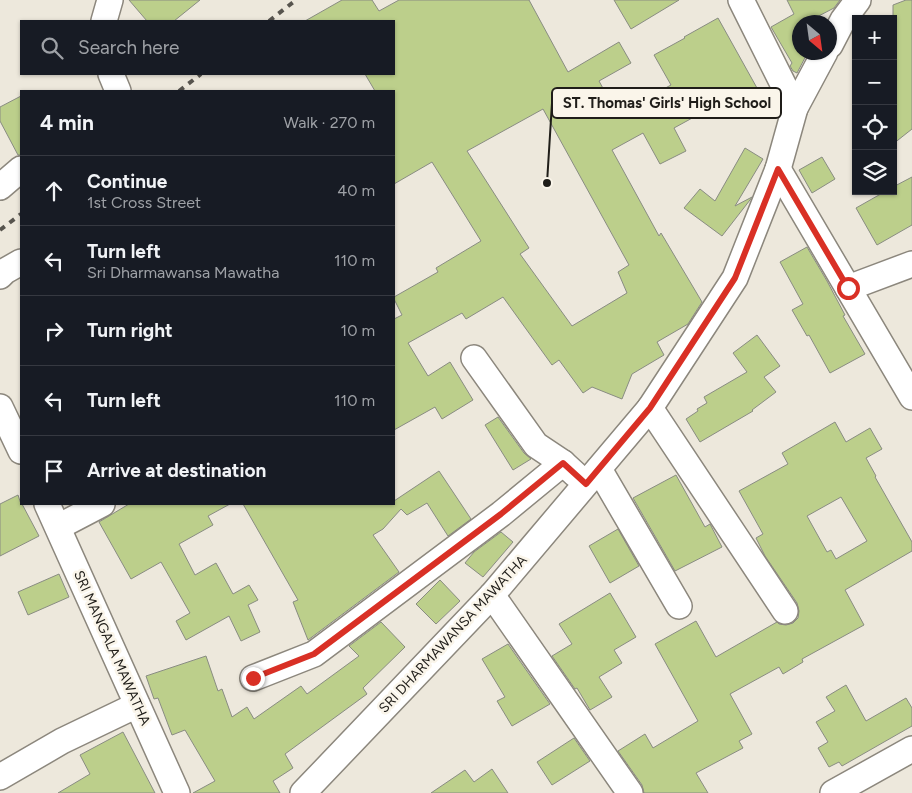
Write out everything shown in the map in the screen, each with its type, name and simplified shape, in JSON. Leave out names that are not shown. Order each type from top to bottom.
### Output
[{"type":"street","points":[[104,20],[110,0]]},
{"type":"street","points":[[741,0],[795,108]]},
{"type":"street","points":[[837,32],[858,0]]},
{"type":"street","name":"SRI DHARMAWANSA MAWATHA","points":[[316,788],[492,595],[650,408],[735,278],[778,169],[795,108],[822,60]]},
{"type":"street","points":[[778,169],[912,396]]},
{"type":"street","points":[[0,187],[20,170]]},
{"type":"street","points":[[0,276],[20,263]]},
{"type":"street","points":[[848,288],[912,264]]},
{"type":"street","points":[[474,358],[536,445],[563,463],[592,477],[679,606]]},
{"type":"street","points":[[0,407],[20,449]]},
{"type":"street","points":[[650,408],[784,612]]},
{"type":"street","points":[[253,678],[314,654],[501,514],[563,463]]},
{"type":"street","name":"SRI MANGALA MAWATHA","points":[[47,505],[177,793]]},
{"type":"street","points":[[58,527],[100,505]]},
{"type":"street","points":[[492,595],[630,793]]},
{"type":"street","points":[[0,777],[62,741],[137,705]]},
{"type":"street","points":[[833,793],[912,749]]},
{"type":"building","points":[[129,0],[200,0],[175,20],[146,20]]},
{"type":"building","points":[[342,0],[372,0],[379,11],[399,0],[529,0],[568,72],[619,42],[631,63],[599,81],[617,114],[671,85],[654,55],[718,18],[757,88],[757,95],[722,115],[716,105],[674,128],[686,151],[660,164],[643,133],[612,150],[659,236],[661,233],[702,302],[688,324],[657,342],[664,355],[632,374],[622,399],[592,387],[583,393],[559,360],[552,365],[503,297],[466,319],[462,313],[408,343],[428,376],[450,362],[473,400],[442,419],[435,407],[395,429],[395,318],[402,315],[395,301],[395,296],[438,272],[436,268],[481,241],[432,162],[395,183],[395,90],[374,90],[366,75],[395,75],[395,20],[307,20]],"holes":[[[543,109],[629,265],[618,272],[627,293],[572,326],[520,254],[529,248],[467,151]]]},
{"type":"building","points":[[614,0],[679,0],[631,29]]},
{"type":"building","points":[[787,0],[840,0],[834,8],[820,15],[792,15],[794,14]]},
{"type":"building","points":[[906,0],[912,0],[912,129],[897,141],[897,15],[893,15],[893,5]]},
{"type":"building","points":[[792,15],[792,60],[804,60],[797,73],[790,66],[792,63],[771,27]]},
{"type":"building","points":[[20,97],[20,155],[18,155],[0,121],[0,107]]},
{"type":"building","points":[[745,148],[763,159],[735,206],[752,197],[722,236],[684,208],[700,189],[715,201]]},
{"type":"building","points":[[822,157],[835,179],[812,193],[799,170]]},
{"type":"building","points":[[912,177],[912,225],[877,245],[856,208],[879,195],[897,195],[897,185]]},
{"type":"building","points":[[807,247],[865,354],[830,373],[809,335],[807,336],[792,310],[803,304],[780,262]]},
{"type":"building","points":[[757,335],[780,366],[764,377],[776,392],[753,411],[700,442],[686,419],[707,403],[704,397],[747,372],[733,353]]},
{"type":"building","points":[[498,417],[524,453],[531,459],[513,470],[485,425]]},
{"type":"building","points":[[835,422],[846,442],[870,428],[882,449],[866,458],[912,542],[912,551],[845,590],[864,625],[802,659],[803,662],[783,674],[779,667],[730,694],[752,734],[739,741],[743,748],[696,773],[708,793],[644,793],[642,785],[618,751],[645,734],[653,748],[698,721],[655,644],[696,621],[716,657],[777,622],[786,625],[793,623],[798,618],[797,603],[765,556],[756,538],[763,534],[739,491],[788,464],[782,453]],"holes":[[[841,497],[867,541],[836,559],[831,550],[827,552],[807,516]]]},
{"type":"building","points":[[439,471],[471,519],[448,536],[427,503],[407,515],[401,509],[383,529],[373,535],[399,572],[308,640],[293,602],[298,600],[244,505],[395,505],[395,500]]},
{"type":"building","points":[[676,475],[705,527],[710,524],[722,547],[675,571],[633,498]]},
{"type":"building","points":[[18,495],[20,505],[23,505],[39,536],[0,556],[0,504]]},
{"type":"building","points":[[127,505],[228,505],[208,516],[213,525],[179,544],[195,575],[216,563],[233,594],[249,585],[258,600],[248,605],[260,632],[241,641],[229,616],[186,640],[176,621],[190,613],[161,562],[131,579],[99,522]]},
{"type":"building","points":[[618,529],[639,566],[610,583],[589,546]]},
{"type":"building","points":[[501,532],[513,542],[483,577],[465,563],[474,552]]},
{"type":"building","points":[[59,574],[69,597],[28,615],[18,592]]},
{"type":"building","points":[[440,580],[460,601],[436,624],[416,604]]},
{"type":"building","points":[[610,593],[636,637],[614,650],[622,663],[599,677],[612,697],[590,710],[577,688],[575,689],[552,656],[572,644],[559,624]]},
{"type":"building","points":[[381,622],[405,647],[363,688],[367,694],[285,754],[293,768],[273,781],[280,793],[193,793],[215,781],[185,730],[172,735],[158,698],[154,699],[146,676],[206,656],[218,691],[222,689],[232,717],[247,707],[254,719],[301,686],[307,694],[359,656],[349,646]]},
{"type":"building","points":[[508,644],[550,704],[512,726],[497,701],[505,697],[482,659]]},
{"type":"building","points":[[846,685],[866,721],[906,698],[912,708],[912,726],[842,766],[839,762],[829,767],[818,748],[828,742],[816,722],[835,711],[826,697]]},
{"type":"building","points":[[123,732],[155,793],[58,793],[90,774],[80,755]]},
{"type":"building","points":[[574,738],[590,761],[552,785],[537,762]]},
{"type":"building","points":[[492,769],[508,793],[431,793],[465,770],[474,782]]},
{"type":"railway","points":[[270,20],[296,0]]},
{"type":"railway","points":[[180,90],[200,75]]},
{"type":"railway","points":[[0,230],[20,215]]},
{"type":"place","name":"ST. Thomas' Girls' High School","points":[[547,183]]},
{"type":"route","points":[[253,678],[314,654],[501,514],[563,463],[586,484],[650,408],[735,278],[778,169],[848,288]]}]
